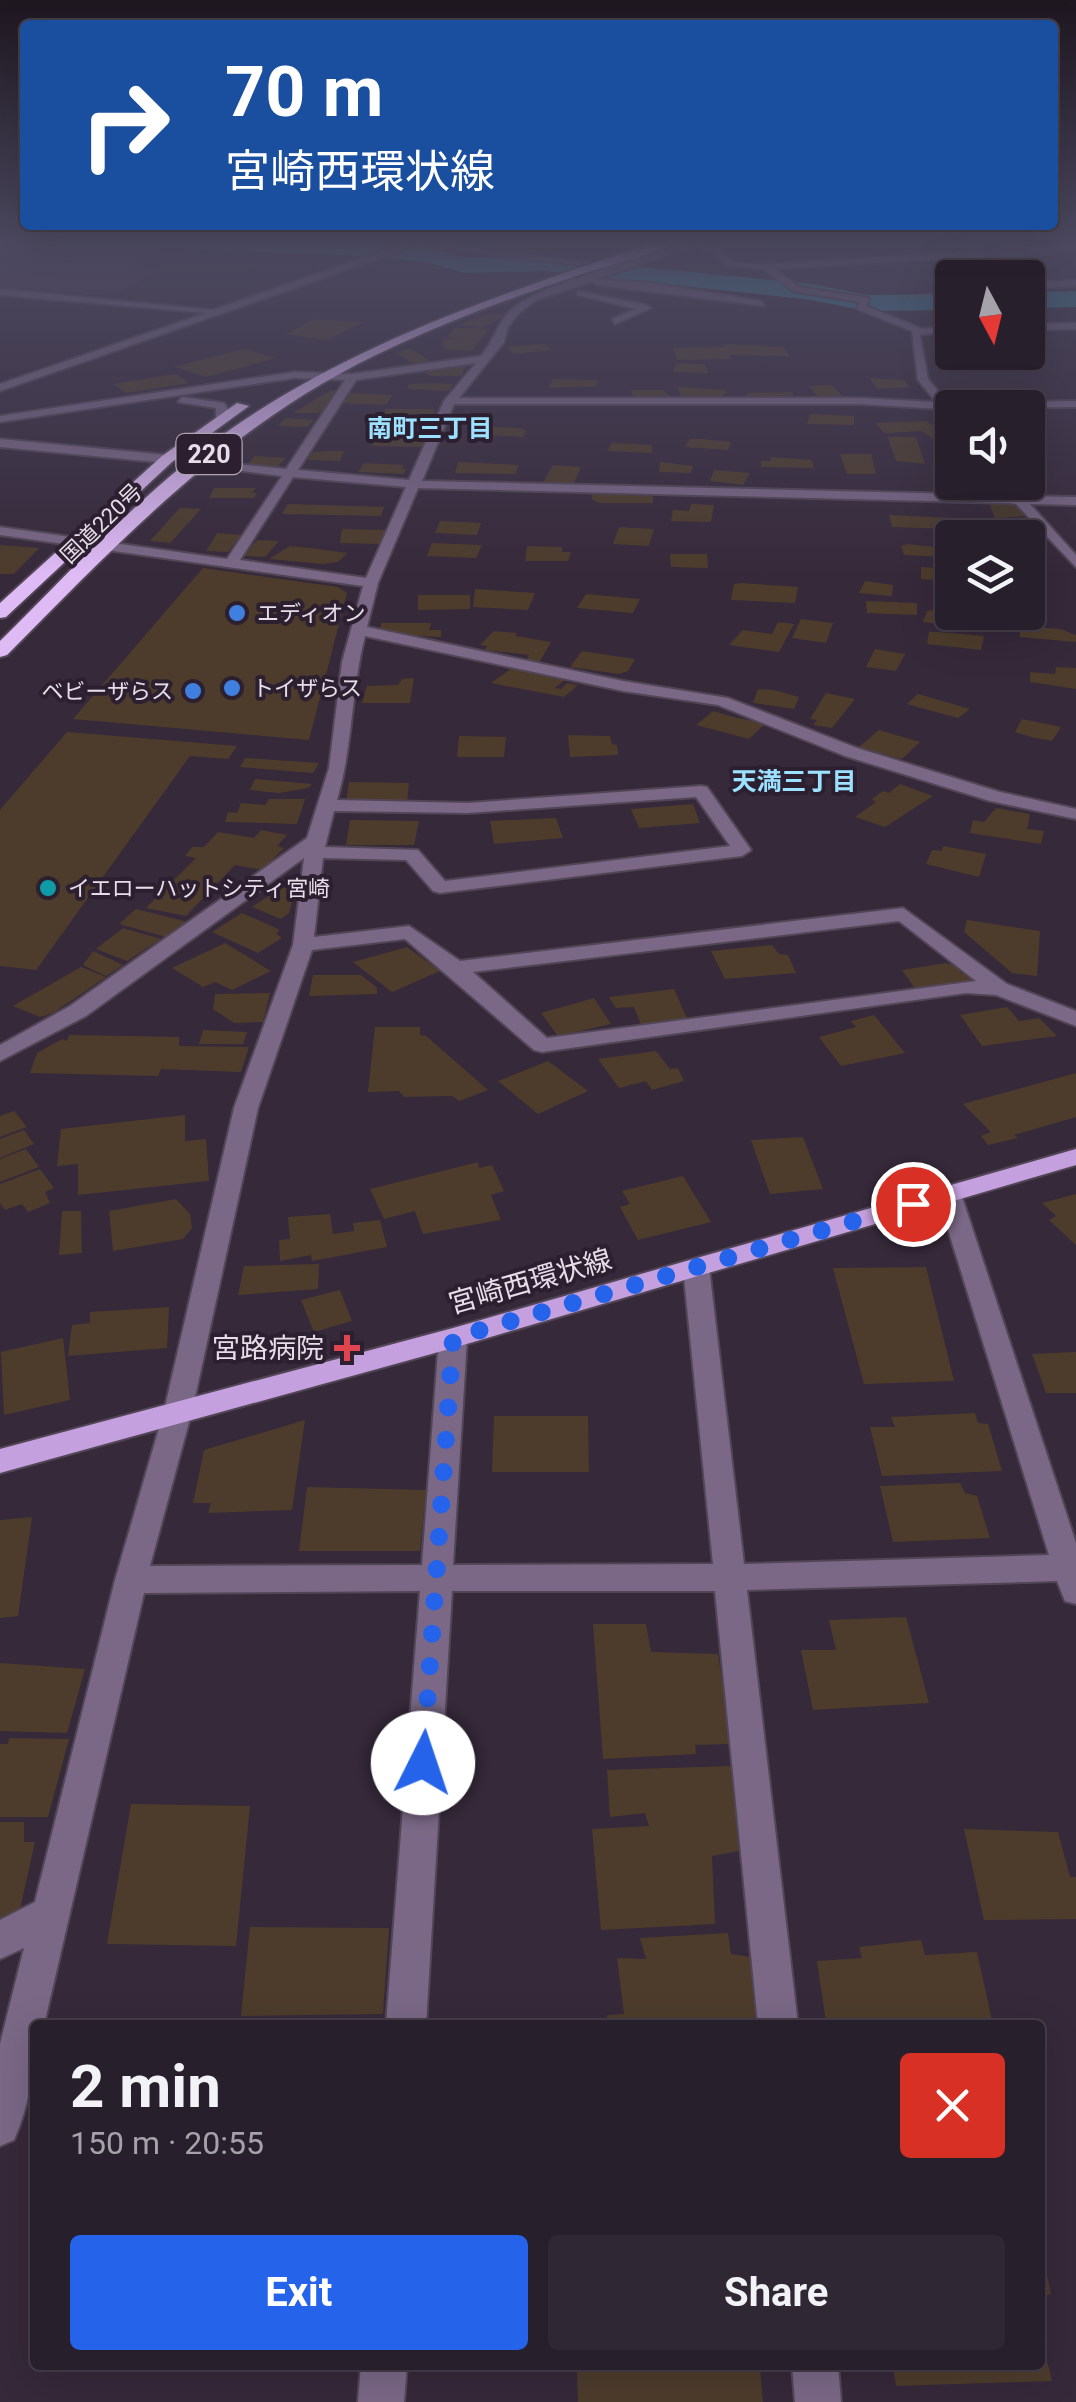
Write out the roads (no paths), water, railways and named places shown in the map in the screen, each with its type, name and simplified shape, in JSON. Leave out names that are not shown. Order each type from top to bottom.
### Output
[{"type":"highway","name":"国道220号","points":[[0,613],[167,459],[280,383],[342,352]]},
{"type":"highway","name":"国道220号","points":[[0,651],[196,464],[235,432],[320,378],[373,352]]},
{"type":"main road","name":"宮崎西環状線","points":[[0,1460],[453,1338],[1076,1156]]},
{"type":"street","points":[[0,388],[102,352]]},
{"type":"street","points":[[0,2126],[131,1580],[178,1410],[246,1108],[303,945],[316,846],[338,768],[350,662],[358,630],[371,584],[450,400],[488,352]]},
{"type":"street","points":[[918,352],[923,380],[935,394]]},
{"type":"street","points":[[0,422],[481,359]]},
{"type":"street","points":[[0,422],[296,375],[320,378]]},
{"type":"street","points":[[232,562],[352,377]]},
{"type":"street","points":[[166,399],[220,405],[220,420]]},
{"type":"street","points":[[450,400],[841,401],[935,408]]},
{"type":"street","points":[[1045,405],[1076,404]]},
{"type":"street","points":[[0,442],[167,459]]},
{"type":"street","points":[[196,464],[414,485],[935,498]]},
{"type":"street","points":[[1016,500],[1076,501]]},
{"type":"street","points":[[1016,500],[1076,562]]},
{"type":"street","points":[[0,531],[371,584]]},
{"type":"street","points":[[358,630],[623,686],[722,701],[852,752],[996,797],[1076,814]]},
{"type":"street","points":[[0,1054],[78,1011],[316,846],[411,854],[440,887],[742,850],[701,792],[468,808],[326,806]]},
{"type":"street","points":[[456,968],[903,914],[999,989],[1076,1019]]},
{"type":"street","points":[[303,945],[409,932],[542,1045],[930,990],[999,989]]},
{"type":"street","points":[[131,1580],[436,1576],[731,1580],[1074,1575],[949,1194]]},
{"type":"street","points":[[696,1267],[777,2020]]},
{"type":"street","points":[[406,2020],[453,1338]]},
{"type":"street","points":[[0,1940],[50,1914]]},
{"type":"street","points":[[382,2402],[384,2370]]},
{"type":"street","points":[[815,2370],[818,2402]]},
{"type":"place","name":"エディオン","points":[[237,613]]},
{"type":"place","name":"トイザらス","points":[[232,688]]},
{"type":"place","name":"ベビーザらス","points":[[193,691]]},
{"type":"place","name":"イエローハットシティ宮崎","points":[[48,888]]},
{"type":"place","name":"宮路病院","points":[[347,1348]]},
{"type":"district","name":"南町三丁目","points":[[430,428]]},
{"type":"district","name":"天満三丁目","points":[[794,781]]}]
